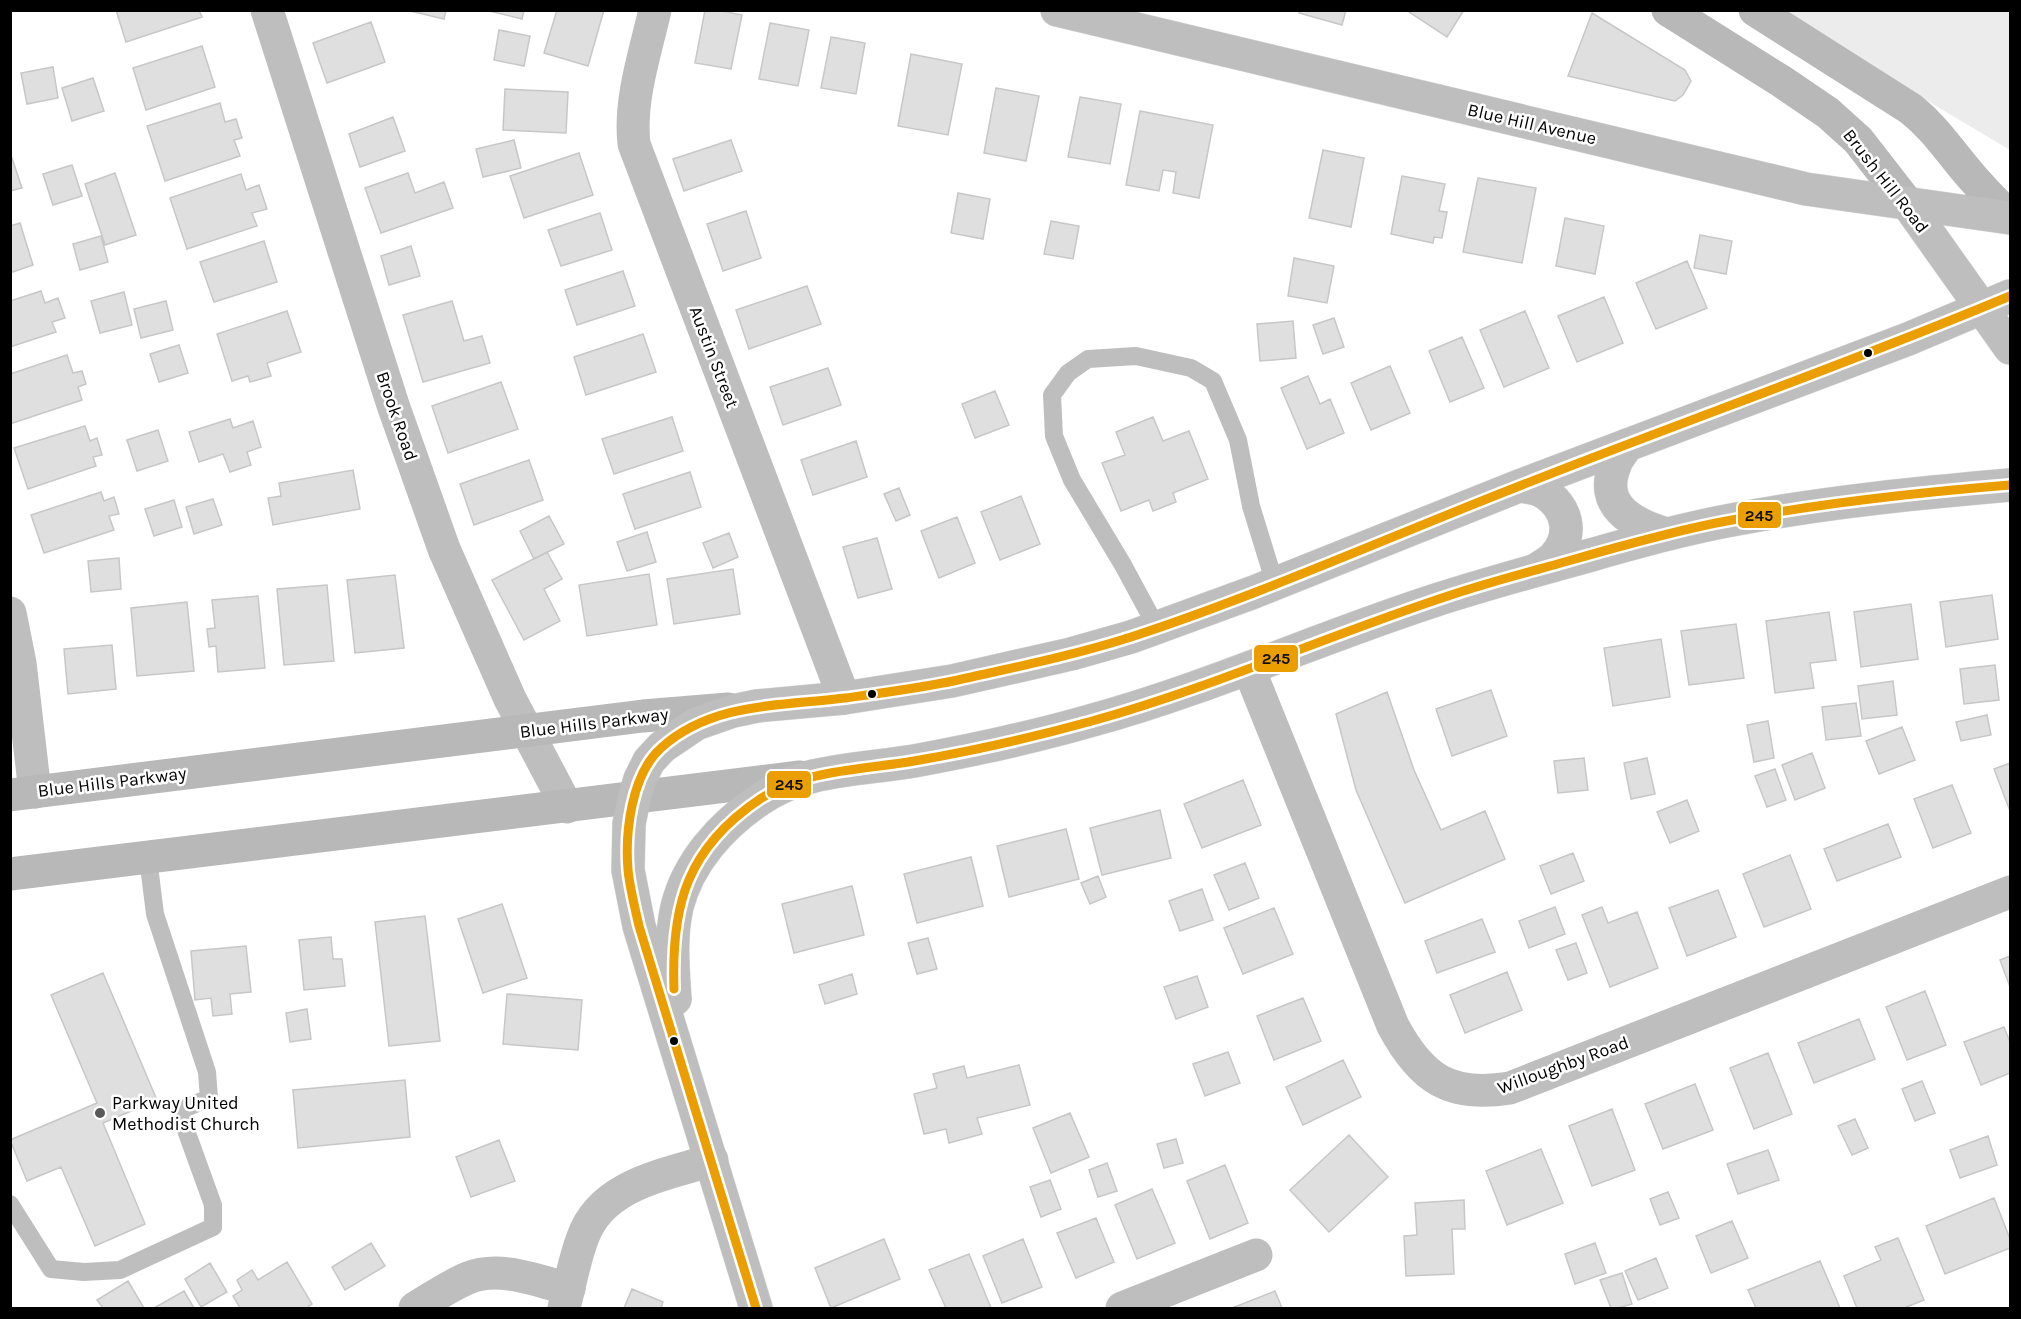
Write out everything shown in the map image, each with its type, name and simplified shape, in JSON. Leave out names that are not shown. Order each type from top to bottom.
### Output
[{"type":"main road","name":"Brook Road","points":[[267,10],[393,405],[444,549],[491,657],[567,807]]},
{"type":"main road","name":"Austin Street","points":[[656,10],[634,102],[632,130],[634,144],[844,698]]},
{"type":"main road","name":"Blue Hill Avenue","points":[[1057,10],[1806,189],[2010,218]]},
{"type":"main road","name":"Brush Hill Road","points":[[1668,10],[1828,113],[1858,140],[1907,203],[2010,348]]},
{"type":"main road","points":[[1755,10],[1927,121],[1972,177],[2010,218]]},
{"type":"main road","name":"Blue Hills Parkway","points":[[23,793],[643,716],[844,698],[952,681],[1071,654],[1157,628],[1275,584],[1519,486],[1908,339],[2010,296]]},
{"type":"main road","points":[[1627,445],[1615,465],[1610,484],[1613,499],[1623,514],[1641,526],[1666,534]]},
{"type":"main road","points":[[10,874],[634,799],[909,762],[1030,737],[1151,703],[1430,602],[1666,534],[1739,519],[1859,500],[2010,485]]},
{"type":"main road","points":[[1519,486],[1541,490],[1557,503],[1567,524],[1562,548],[1554,558],[1536,570]]},
{"type":"main road","points":[[10,613],[20,663],[23,793]]},
{"type":"main road","name":"Willoughby Road","points":[[1249,669],[1393,1026],[1406,1050],[1421,1068],[1439,1080],[1462,1089],[1485,1092],[1510,1088],[2010,892]]},
{"type":"main road","points":[[756,1308],[639,926],[628,870],[629,824],[634,799],[640,779],[650,761],[662,747],[680,733],[711,717],[757,706]]},
{"type":"main road","points":[[681,1060],[676,1017],[673,950],[678,906],[685,886],[708,846],[724,828],[763,796],[808,776]]},
{"type":"main road","points":[[415,1308],[469,1278],[500,1273],[567,1299],[583,1237],[598,1209],[611,1198],[639,1184],[712,1160]]},
{"type":"main road","points":[[1122,1308],[1256,1256]]},
{"type":"lane","points":[[1157,628],[1123,565],[1072,480],[1054,436],[1052,395],[1068,373],[1088,359],[1136,356],[1191,368],[1213,381],[1238,440],[1251,506],[1275,584]]},
{"type":"lane","points":[[10,1204],[51,1269],[84,1272],[120,1270],[213,1227],[213,1205],[179,1112],[209,1098],[207,1072],[154,914],[148,858]]},
{"type":"shaded area","points":[[1786,11],[2010,11],[2010,150],[1884,75]]},
{"type":"building","points":[[116,10],[199,10],[202,17],[126,42]]},
{"type":"building","points":[[406,10],[446,10],[444,19]]},
{"type":"building","points":[[485,10],[524,10],[522,19]]},
{"type":"building","points":[[557,10],[604,10],[588,66],[544,53]]},
{"type":"building","points":[[705,10],[742,15],[731,69],[695,63]]},
{"type":"building","points":[[1300,10],[1346,10],[1342,25],[1299,13]]},
{"type":"building","points":[[1410,10],[1464,10],[1447,37],[1409,12]]},
{"type":"building","points":[[1592,13],[1685,70],[1691,81],[1683,95],[1675,101],[1568,76]]},
{"type":"building","points":[[371,22],[385,62],[327,83],[313,43]]},
{"type":"building","points":[[770,23],[809,30],[798,86],[759,79]]},
{"type":"building","points":[[499,30],[530,36],[524,66],[494,60]]},
{"type":"building","points":[[831,37],[865,43],[856,94],[821,88]]},
{"type":"building","points":[[202,46],[215,87],[146,110],[133,68]]},
{"type":"building","points":[[911,54],[962,64],[948,135],[898,126]]},
{"type":"building","points":[[53,67],[58,98],[27,104],[21,73]]},
{"type":"building","points":[[93,78],[104,111],[72,121],[62,88]]},
{"type":"building","points":[[996,88],[1039,96],[1026,161],[984,153]]},
{"type":"building","points":[[505,89],[568,92],[566,133],[503,130]]},
{"type":"building","points":[[1080,97],[1121,104],[1110,164],[1068,157]]},
{"type":"building","points":[[220,103],[225,122],[236,119],[242,138],[234,140],[240,156],[165,181],[147,126]]},
{"type":"building","points":[[1140,111],[1213,125],[1199,198],[1173,193],[1176,172],[1163,170],[1159,191],[1126,185]]},
{"type":"building","points":[[393,117],[405,151],[360,167],[349,134]]},
{"type":"building","points":[[514,140],[521,168],[483,177],[476,149]]},
{"type":"building","points":[[731,140],[742,171],[684,191],[673,159]]},
{"type":"building","points":[[1323,150],[1364,158],[1351,227],[1309,218]]},
{"type":"building","points":[[579,153],[593,195],[524,218],[510,176]]},
{"type":"building","points":[[12,158],[22,188],[10,191],[10,159]]},
{"type":"building","points":[[72,165],[82,196],[53,205],[43,174]]},
{"type":"building","points":[[115,173],[136,235],[105,245],[85,184]]},
{"type":"building","points":[[408,173],[415,193],[444,182],[453,208],[381,233],[365,188]]},
{"type":"building","points":[[241,174],[246,190],[259,185],[267,209],[252,213],[257,226],[187,249],[170,198]]},
{"type":"building","points":[[1402,176],[1445,184],[1439,211],[1447,212],[1442,238],[1434,237],[1433,243],[1391,234]]},
{"type":"building","points":[[1478,178],[1536,188],[1522,263],[1463,252]]},
{"type":"building","points":[[958,193],[990,199],[983,239],[951,233]]},
{"type":"building","points":[[746,211],[761,258],[723,271],[707,224]]},
{"type":"building","points":[[600,213],[612,250],[561,266],[548,230]]},
{"type":"building","points":[[1565,218],[1604,226],[1595,274],[1556,266]]},
{"type":"building","points":[[1051,221],[1079,226],[1073,259],[1044,254]]},
{"type":"building","points":[[20,223],[33,265],[10,273],[10,226]]},
{"type":"building","points":[[1700,235],[1732,241],[1726,274],[1694,268]]},
{"type":"building","points":[[101,236],[108,262],[80,270],[73,244]]},
{"type":"building","points":[[264,241],[277,282],[214,302],[200,262]]},
{"type":"building","points":[[411,246],[420,276],[389,285],[381,256]]},
{"type":"building","points":[[1294,258],[1334,266],[1327,303],[1288,296]]},
{"type":"building","points":[[1687,261],[1707,308],[1656,329],[1636,283]]},
{"type":"building","points":[[623,271],[635,306],[577,325],[565,290]]},
{"type":"building","points":[[807,286],[821,324],[749,349],[736,310]]},
{"type":"building","points":[[41,291],[45,303],[58,298],[65,318],[52,322],[56,332],[10,347],[10,301]]},
{"type":"building","points":[[124,292],[132,325],[100,333],[91,301]]},
{"type":"building","points":[[1604,297],[1623,343],[1577,362],[1558,316]]},
{"type":"building","points":[[166,301],[173,330],[141,338],[134,309]]},
{"type":"building","points":[[452,301],[464,341],[482,336],[490,363],[423,382],[403,315]]},
{"type":"building","points":[[287,311],[301,352],[267,363],[271,376],[250,382],[248,376],[232,381],[217,334]]},
{"type":"building","points":[[1525,311],[1549,368],[1504,387],[1480,330]]},
{"type":"building","points":[[1334,318],[1344,347],[1323,354],[1313,325]]},
{"type":"building","points":[[1293,321],[1296,358],[1260,361],[1257,324]]},
{"type":"building","points":[[643,334],[656,372],[586,395],[574,357]]},
{"type":"building","points":[[1462,337],[1484,388],[1450,402],[1429,351]]},
{"type":"building","points":[[179,345],[188,373],[159,382],[150,354]]},
{"type":"building","points":[[67,355],[73,373],[82,371],[86,384],[78,387],[82,400],[10,424],[10,374]]},
{"type":"building","points":[[1390,366],[1410,413],[1371,430],[1351,383]]},
{"type":"building","points":[[828,368],[841,405],[783,425],[770,387]]},
{"type":"building","points":[[1308,376],[1320,404],[1330,399],[1344,433],[1307,449],[1281,388]]},
{"type":"building","points":[[501,382],[518,429],[448,453],[432,406]]},
{"type":"building","points":[[995,391],[1009,425],[975,438],[962,404]]},
{"type":"building","points":[[672,417],[683,451],[614,474],[602,439]]},
{"type":"building","points":[[1153,417],[1163,441],[1189,431],[1208,479],[1173,493],[1176,502],[1153,511],[1149,500],[1121,511],[1102,463],[1125,455],[1116,432]]},
{"type":"building","points":[[230,419],[233,428],[253,421],[261,447],[247,452],[251,465],[230,472],[223,454],[199,462],[189,432]]},
{"type":"building","points":[[85,426],[90,441],[97,438],[102,455],[93,457],[96,466],[28,489],[14,448]]},
{"type":"building","points":[[158,430],[168,461],[137,471],[127,440]]},
{"type":"building","points":[[856,441],[867,477],[813,495],[801,460]]},
{"type":"building","points":[[529,460],[543,500],[474,525],[460,484]]},
{"type":"building","points":[[353,470],[360,509],[273,525],[268,498],[281,496],[279,483]]},
{"type":"building","points":[[690,472],[701,507],[635,529],[623,494]]},
{"type":"building","points":[[899,488],[910,515],[896,521],[884,494]]},
{"type":"building","points":[[101,492],[104,501],[114,497],[119,514],[109,516],[114,530],[44,553],[31,515]]},
{"type":"building","points":[[1021,496],[1040,544],[1000,560],[981,512]]},
{"type":"building","points":[[213,499],[222,525],[194,534],[186,507]]},
{"type":"building","points":[[174,500],[182,527],[154,536],[145,509]]},
{"type":"building","points":[[549,516],[564,544],[534,559],[520,531]]},
{"type":"building","points":[[957,517],[975,563],[939,578],[921,531]]},
{"type":"building","points":[[647,532],[656,562],[627,571],[617,542]]},
{"type":"building","points":[[729,533],[738,557],[713,568],[703,543]]},
{"type":"building","points":[[877,538],[892,589],[858,598],[843,547]]},
{"type":"building","points":[[547,552],[562,579],[544,589],[560,621],[524,640],[492,580]]},
{"type":"building","points":[[119,558],[121,589],[91,592],[88,561]]},
{"type":"building","points":[[733,569],[740,614],[674,624],[667,579]]},
{"type":"building","points":[[649,574],[657,625],[587,636],[579,585]]},
{"type":"building","points":[[395,575],[404,648],[355,653],[347,580]]},
{"type":"building","points":[[327,585],[334,661],[284,665],[277,589]]},
{"type":"building","points":[[1992,595],[1998,639],[1946,647],[1940,602]]},
{"type":"building","points":[[258,596],[265,668],[218,672],[216,646],[209,647],[207,629],[215,628],[212,600]]},
{"type":"building","points":[[187,602],[194,671],[137,676],[131,608]]},
{"type":"building","points":[[1911,604],[1918,659],[1861,667],[1854,612]]},
{"type":"building","points":[[1829,612],[1836,660],[1810,663],[1814,688],[1775,693],[1766,621]]},
{"type":"building","points":[[1736,624],[1744,678],[1689,685],[1681,631]]},
{"type":"building","points":[[1661,639],[1670,697],[1613,706],[1604,648]]},
{"type":"building","points":[[112,645],[116,689],[68,694],[64,649]]},
{"type":"building","points":[[1995,665],[1999,700],[1964,704],[1960,669]]},
{"type":"building","points":[[1893,681],[1897,715],[1862,719],[1858,686]]},
{"type":"building","points":[[1491,690],[1507,736],[1452,756],[1436,709]]},
{"type":"building","points":[[1387,692],[1414,770],[1441,830],[1485,811],[1505,859],[1405,903],[1356,790],[1336,714]]},
{"type":"building","points":[[1856,703],[1861,736],[1826,740],[1822,707]]},
{"type":"building","points":[[1987,715],[1991,735],[1961,741],[1956,722]]},
{"type":"building","points":[[1768,721],[1774,758],[1754,762],[1747,725]]},
{"type":"building","points":[[1902,727],[1915,760],[1879,774],[1866,741]]},
{"type":"building","points":[[1812,753],[1825,788],[1795,800],[1782,765]]},
{"type":"building","points":[[1584,758],[1588,790],[1558,793],[1554,761]]},
{"type":"building","points":[[1647,758],[1655,794],[1631,799],[1624,763]]},
{"type":"building","points":[[2010,763],[2010,811],[1994,769]]},
{"type":"building","points":[[1775,769],[1786,800],[1767,807],[1755,776]]},
{"type":"building","points":[[1243,780],[1261,825],[1202,848],[1184,804]]},
{"type":"building","points":[[1952,785],[1971,833],[1933,848],[1914,799]]},
{"type":"building","points":[[1687,800],[1699,831],[1670,843],[1657,812]]},
{"type":"building","points":[[1160,810],[1171,858],[1102,875],[1090,828]]},
{"type":"building","points":[[1888,824],[1901,857],[1837,881],[1824,849]]},
{"type":"building","points":[[1066,829],[1079,879],[1009,897],[997,846]]},
{"type":"building","points":[[1573,853],[1584,881],[1551,894],[1540,866]]},
{"type":"building","points":[[1790,855],[1811,909],[1764,927],[1743,874]]},
{"type":"building","points":[[971,857],[983,906],[917,923],[904,874]]},
{"type":"building","points":[[1245,863],[1259,898],[1229,910],[1214,875]]},
{"type":"building","points":[[1098,876],[1106,897],[1090,904],[1081,883]]},
{"type":"building","points":[[852,886],[864,935],[794,953],[782,904]]},
{"type":"building","points":[[1202,889],[1213,920],[1180,931],[1169,901]]},
{"type":"building","points":[[1718,890],[1736,937],[1687,956],[1669,908]]},
{"type":"building","points":[[502,904],[527,978],[483,993],[458,919]]},
{"type":"building","points":[[1555,907],[1565,934],[1529,948],[1519,921]]},
{"type":"building","points":[[1602,907],[1608,923],[1637,912],[1658,968],[1610,987],[1582,915]]},
{"type":"building","points":[[1274,908],[1293,954],[1243,974],[1224,928]]},
{"type":"building","points":[[425,916],[440,1041],[389,1046],[375,922]]},
{"type":"building","points":[[1482,919],[1495,952],[1437,973],[1425,941]]},
{"type":"building","points":[[331,937],[333,959],[342,959],[345,986],[304,990],[299,940]]},
{"type":"building","points":[[928,938],[937,969],[917,974],[908,943]]},
{"type":"building","points":[[1576,943],[1587,973],[1568,980],[1556,950]]},
{"type":"building","points":[[246,946],[251,992],[230,994],[232,1014],[213,1016],[211,998],[195,1000],[191,951]]},
{"type":"building","points":[[2010,956],[2010,987],[2000,960]]},
{"type":"building","points":[[1507,972],[1522,1010],[1465,1033],[1450,995]]},
{"type":"building","name":"Parkway United Methodist Church","points":[[103,973],[157,1100],[103,1123],[145,1224],[95,1246],[61,1167],[27,1181],[10,1140],[97,1103],[51,995]]},
{"type":"building","points":[[852,974],[857,994],[825,1004],[819,985]]},
{"type":"building","points":[[1197,976],[1208,1007],[1176,1019],[1164,987]]},
{"type":"building","points":[[1925,991],[1946,1045],[1907,1060],[1886,1007]]},
{"type":"building","points":[[507,994],[582,1000],[578,1050],[503,1044]]},
{"type":"building","points":[[1303,998],[1321,1041],[1274,1060],[1257,1016]]},
{"type":"building","points":[[307,1009],[311,1039],[290,1042],[286,1013]]},
{"type":"building","points":[[1859,1019],[1875,1059],[1814,1083],[1798,1043]]},
{"type":"building","points":[[2004,1027],[2010,1042],[2010,1073],[1981,1085],[1964,1042]]},
{"type":"building","points":[[1228,1052],[1240,1083],[1205,1096],[1193,1064]]},
{"type":"building","points":[[1768,1053],[1792,1114],[1754,1129],[1730,1068]]},
{"type":"building","points":[[1343,1060],[1361,1097],[1303,1125],[1286,1087]]},
{"type":"building","points":[[1019,1065],[1030,1105],[977,1118],[982,1134],[949,1143],[946,1129],[924,1134],[914,1094],[937,1088],[933,1074],[964,1066],[967,1078]]},
{"type":"building","points":[[405,1080],[410,1137],[298,1148],[293,1090]]},
{"type":"building","points":[[1922,1081],[1935,1113],[1915,1121],[1902,1089]]},
{"type":"building","points":[[1695,1084],[1713,1130],[1663,1149],[1645,1104]]},
{"type":"building","points":[[1612,1109],[1635,1170],[1592,1186],[1569,1126]]},
{"type":"building","points":[[1070,1113],[1089,1157],[1051,1173],[1033,1128]]},
{"type":"building","points":[[1855,1119],[1868,1148],[1852,1155],[1838,1126]]},
{"type":"building","points":[[1349,1135],[1388,1177],[1329,1232],[1290,1190]]},
{"type":"building","points":[[1988,1136],[1997,1165],[1960,1178],[1950,1150]]},
{"type":"building","points":[[1176,1139],[1183,1163],[1164,1168],[1157,1144]]},
{"type":"building","points":[[499,1140],[515,1181],[471,1197],[456,1157]]},
{"type":"building","points":[[1541,1149],[1563,1203],[1507,1225],[1486,1171]]},
{"type":"building","points":[[1768,1150],[1779,1180],[1738,1194],[1727,1164]]},
{"type":"building","points":[[1107,1163],[1117,1191],[1098,1197],[1089,1170]]},
{"type":"building","points":[[1225,1165],[1248,1223],[1210,1239],[1187,1181]]},
{"type":"building","points":[[1050,1180],[1061,1209],[1041,1217],[1030,1187]]},
{"type":"building","points":[[1152,1189],[1175,1243],[1137,1259],[1115,1205]]},
{"type":"building","points":[[1668,1192],[1679,1218],[1660,1225],[1650,1199]]},
{"type":"building","points":[[1994,1198],[2010,1239],[2010,1248],[1945,1274],[1926,1226]]},
{"type":"building","points":[[1464,1200],[1465,1229],[1452,1229],[1454,1274],[1406,1276],[1404,1236],[1417,1235],[1415,1203]]},
{"type":"building","points":[[1096,1218],[1114,1262],[1076,1278],[1057,1233]]},
{"type":"building","points":[[1732,1221],[1748,1258],[1711,1273],[1696,1236]]},
{"type":"building","points":[[1898,1238],[1924,1300],[1904,1308],[1857,1308],[1844,1276],[1881,1260],[1875,1247]]},
{"type":"building","points":[[884,1239],[900,1279],[831,1308],[815,1268]]},
{"type":"building","points":[[1023,1239],[1042,1287],[1002,1303],[983,1256]]},
{"type":"building","points":[[371,1243],[385,1266],[345,1290],[332,1267]]},
{"type":"building","points":[[1595,1243],[1606,1273],[1575,1284],[1565,1254]]},
{"type":"building","points":[[969,1254],[991,1308],[946,1308],[929,1270]]},
{"type":"building","points":[[1656,1258],[1668,1288],[1638,1300],[1625,1271]]},
{"type":"building","points":[[1820,1261],[1840,1308],[1756,1308],[1748,1290]]},
{"type":"building","points":[[287,1262],[312,1304],[306,1308],[240,1308],[233,1296],[242,1290],[237,1280],[252,1270],[258,1280]]},
{"type":"building","points":[[210,1263],[227,1292],[201,1307],[185,1279]]},
{"type":"building","points":[[1622,1273],[1632,1304],[1611,1308],[1600,1280]]},
{"type":"building","points":[[128,1281],[144,1308],[103,1308],[97,1300]]},
{"type":"building","points":[[632,1289],[663,1302],[661,1308],[624,1308]]},
{"type":"building","points":[[184,1291],[194,1308],[154,1308]]},
{"type":"building","points":[[1275,1291],[1282,1308],[1232,1308]]},
{"type":"transit line","name":"245","points":[[756,1308],[639,926],[630,884],[627,855],[632,805],[643,773],[661,748],[681,733],[725,714],[772,705],[845,698],[944,683],[1067,655],[1131,637],[1277,584],[1517,487],[2010,296]]},
{"type":"transit line","name":"245","points":[[674,989],[676,931],[681,905],[688,881],[700,859],[715,838],[735,818],[760,799],[796,782],[835,772],[959,753],[1092,721],[1183,692],[1466,590],[1679,531],[1752,516],[1826,505],[2010,485]]},
{"type":"place","name":"Parkway United Methodist Church","points":[[100,1113]]}]
